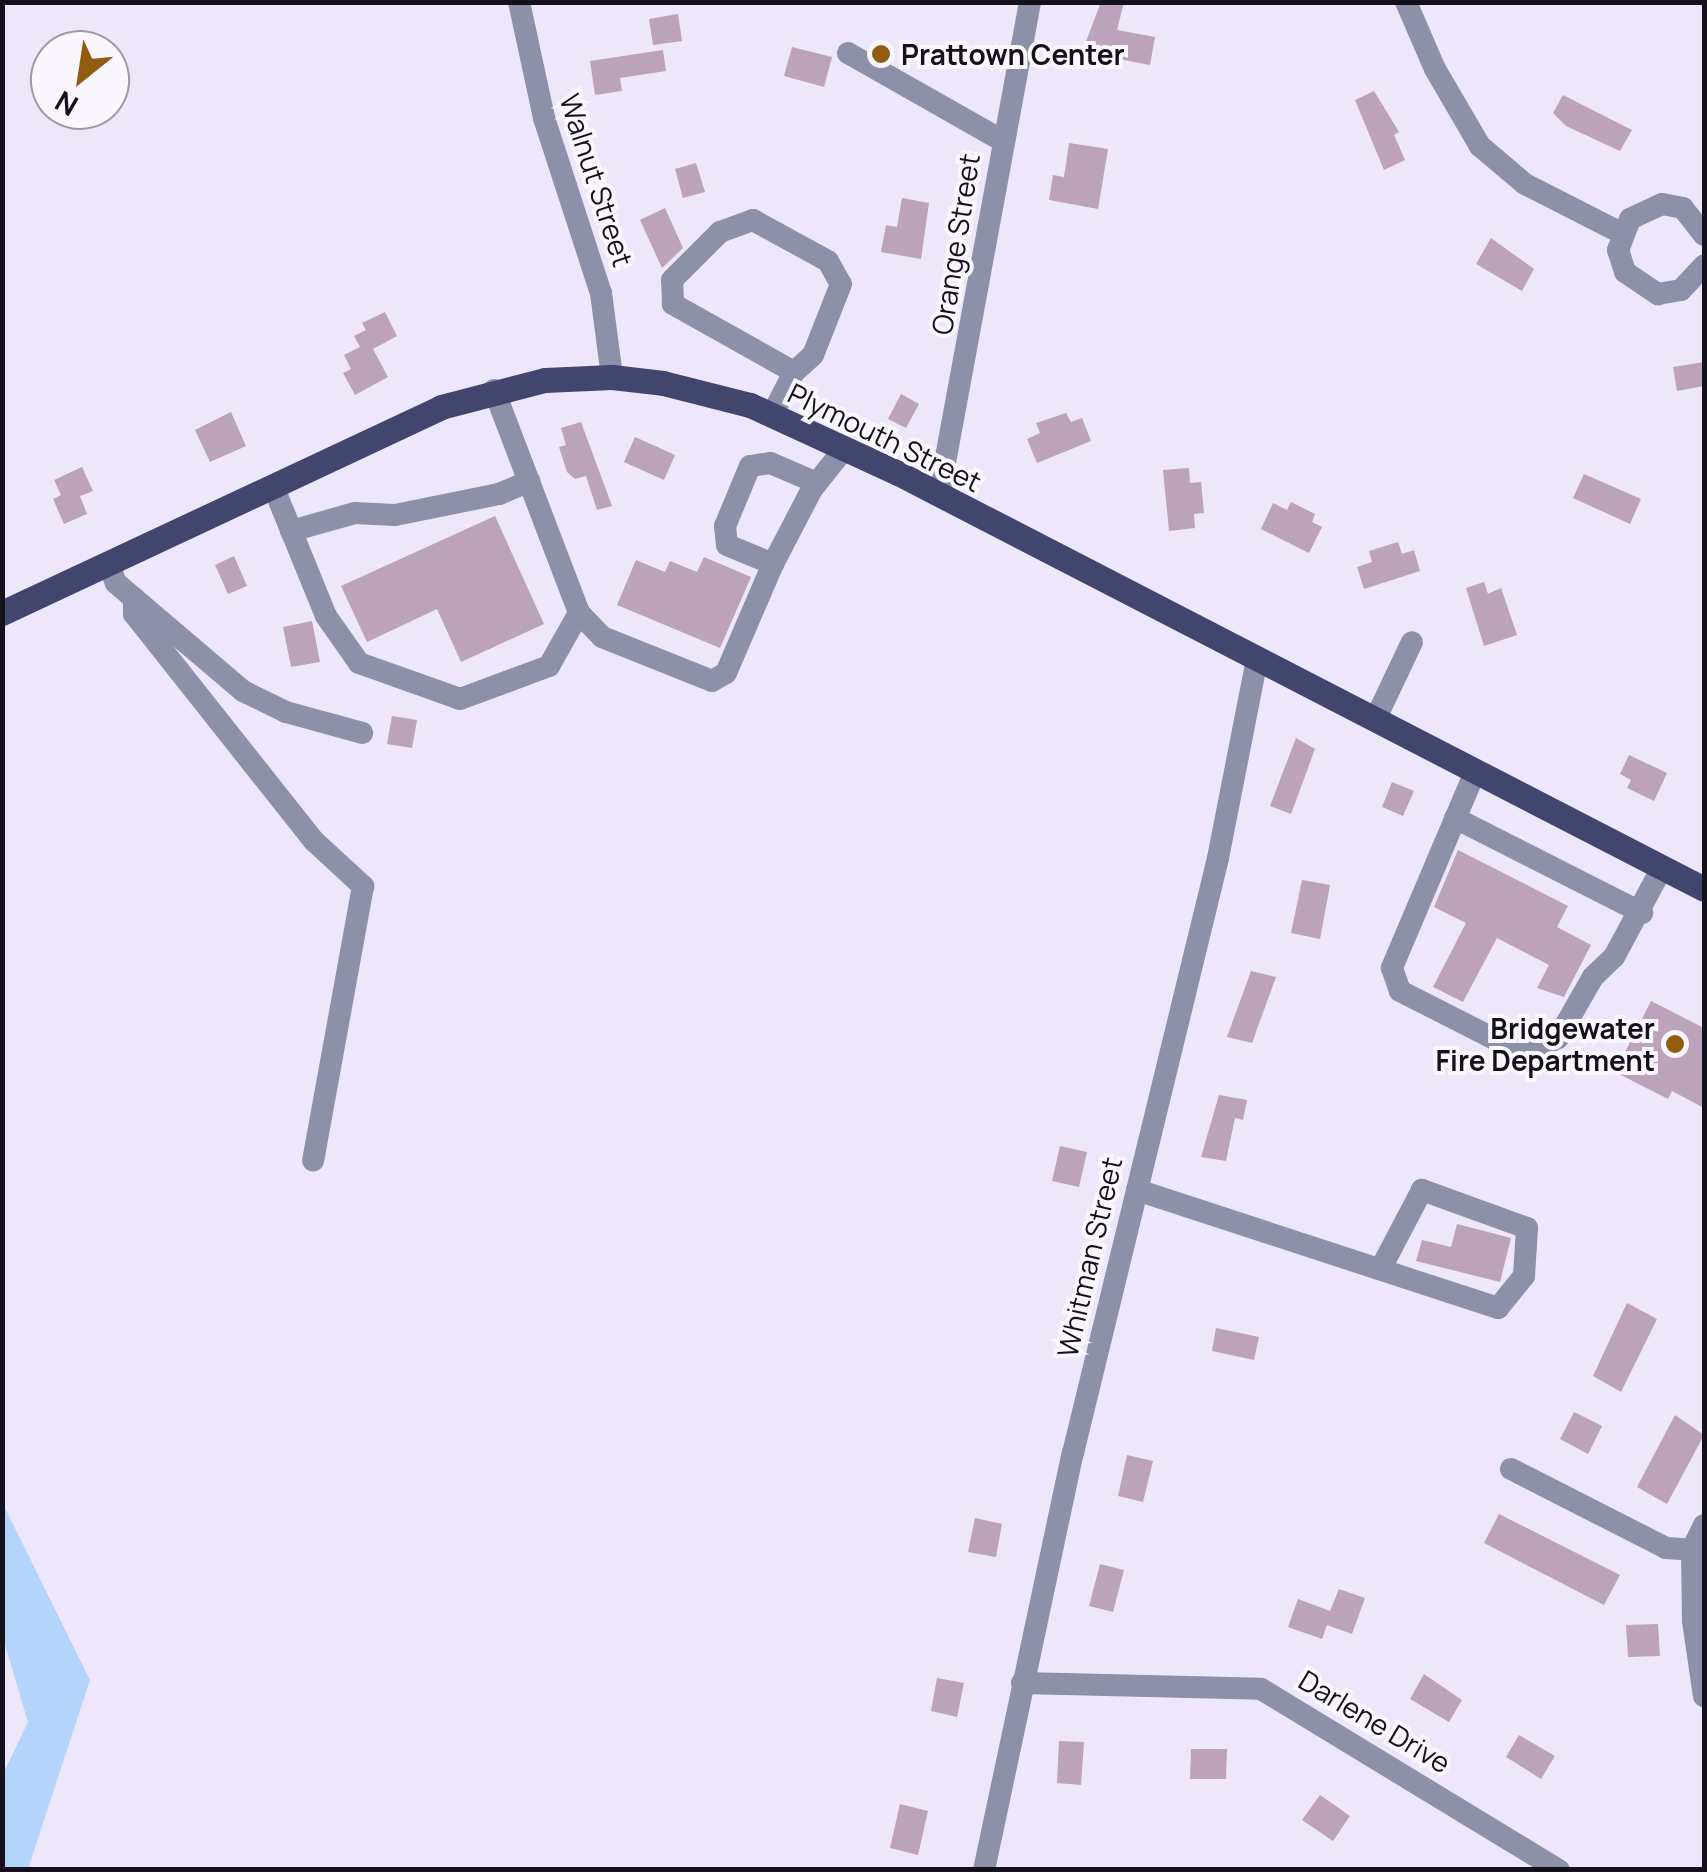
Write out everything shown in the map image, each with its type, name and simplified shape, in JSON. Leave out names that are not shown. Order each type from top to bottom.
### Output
[{"type":"main road","name":"Plymouth Street","points":[[2,613],[441,407],[494,390],[612,376],[698,390],[772,415],[845,448],[1704,889]]},
{"type":"street","name":"Walnut Street","points":[[519,2],[544,118],[601,293],[612,376]]},
{"type":"street","name":"Orange Street","points":[[939,495],[1030,2]]},
{"type":"street","points":[[1406,2],[1442,84],[1480,146],[1525,184],[1621,233]]},
{"type":"street","points":[[848,52],[1002,141]]},
{"type":"street","points":[[1704,235],[1683,208],[1662,204],[1643,208],[1621,233],[1625,272],[1642,288],[1681,290],[1704,265]]},
{"type":"street","points":[[772,415],[794,372],[813,355],[841,284],[828,261],[754,220],[720,232],[672,280],[673,304],[794,372]]},
{"type":"street","points":[[494,390],[578,612],[602,637],[712,681],[726,673],[773,564],[817,483],[845,448]]},
{"type":"street","points":[[773,564],[727,545],[722,536],[750,466],[770,463],[817,483]]},
{"type":"street","points":[[292,530],[355,513],[395,515],[481,497],[528,482]]},
{"type":"street","points":[[273,486],[326,616],[352,656],[460,699],[550,666],[578,612]]},
{"type":"street","points":[[108,566],[116,583],[244,691],[286,712],[362,733]]},
{"type":"street","points":[[134,598],[134,614],[314,841],[363,886],[313,1160]]},
{"type":"street","points":[[1375,720],[1412,642]]},
{"type":"street","name":"Whitman Street","points":[[984,1870],[1022,1683],[1218,858],[1257,660]]},
{"type":"street","points":[[1475,772],[1392,968],[1400,991],[1520,1052],[1558,1038],[1593,977],[1642,913],[1662,868]]},
{"type":"street","points":[[1456,818],[1642,913]]},
{"type":"street","points":[[1137,1190],[1498,1308],[1524,1276],[1526,1228],[1422,1190],[1381,1268]]},
{"type":"street","points":[[1510,1468],[1666,1548],[1692,1550]]},
{"type":"street","points":[[1704,1526],[1692,1550],[1693,1621],[1704,1696]]},
{"type":"street","name":"Darlene Drive","points":[[1022,1683],[1261,1689],[1559,1870]]},
{"type":"water","points":[[3,1504],[90,1680],[28,1869],[3,1869],[3,1774],[28,1722],[3,1638]]},
{"type":"building","points":[[1101,2],[1124,2],[1117,30],[1155,37],[1150,65],[1082,52]]},
{"type":"building","points":[[678,14],[682,41],[653,45],[649,19]]},
{"type":"building","points":[[792,47],[832,57],[824,87],[784,76]]},
{"type":"building","points":[[663,50],[666,71],[620,78],[622,91],[595,95],[590,61]]},
{"type":"building","points":[[1374,91],[1399,132],[1394,135],[1405,160],[1384,170],[1355,100]]},
{"type":"building","points":[[1563,95],[1632,130],[1620,151],[1566,126],[1553,113]]},
{"type":"building","points":[[1069,143],[1108,149],[1098,209],[1049,200],[1053,175],[1064,177]]},
{"type":"building","points":[[696,163],[705,192],[683,198],[675,169]]},
{"type":"building","points":[[902,198],[929,203],[921,259],[881,252],[886,225],[897,227]]},
{"type":"building","points":[[665,208],[683,248],[662,268],[640,220]]},
{"type":"building","points":[[1491,238],[1534,269],[1522,291],[1476,264]]},
{"type":"building","points":[[385,312],[397,336],[373,349],[388,377],[355,395],[343,373],[351,369],[344,355],[360,347],[354,336],[366,330],[362,323]]},
{"type":"building","points":[[1704,362],[1704,386],[1677,391],[1673,367]]},
{"type":"building","points":[[901,394],[919,404],[906,428],[888,419]]},
{"type":"building","points":[[231,412],[246,446],[210,462],[195,430]]},
{"type":"building","points":[[1066,413],[1071,422],[1082,418],[1091,441],[1037,463],[1027,439],[1040,433],[1036,423]]},
{"type":"building","points":[[581,422],[612,506],[597,510],[586,476],[575,479],[567,472],[559,447],[566,445],[561,428]]},
{"type":"building","points":[[635,437],[675,455],[664,480],[624,462]]},
{"type":"building","points":[[82,467],[93,491],[80,496],[87,514],[64,524],[53,499],[61,495],[54,480]]},
{"type":"building","points":[[1189,468],[1190,483],[1201,482],[1204,513],[1194,514],[1195,528],[1169,531],[1163,470]]},
{"type":"building","points":[[1584,474],[1641,499],[1630,524],[1573,498]]},
{"type":"building","points":[[1291,502],[1315,514],[1312,522],[1322,527],[1309,553],[1261,529],[1273,503],[1287,510]]},
{"type":"building","points":[[495,516],[544,624],[461,662],[437,609],[367,642],[341,586]]},
{"type":"building","points":[[1398,542],[1402,554],[1414,550],[1420,571],[1364,589],[1357,567],[1372,562],[1369,551]]},
{"type":"building","points":[[234,556],[247,586],[228,594],[215,565]]},
{"type":"building","points":[[704,557],[751,577],[720,648],[617,605],[636,560],[665,572],[670,561],[697,572]]},
{"type":"building","points":[[1484,582],[1488,594],[1501,588],[1517,635],[1484,646],[1466,588]]},
{"type":"building","points":[[312,621],[320,662],[291,667],[283,627]]},
{"type":"building","points":[[392,716],[417,720],[412,748],[387,744]]},
{"type":"building","points":[[1296,738],[1315,749],[1291,814],[1270,806]]},
{"type":"building","points":[[1629,755],[1667,773],[1654,801],[1627,788],[1631,780],[1620,774]]},
{"type":"building","points":[[1392,782],[1414,791],[1403,816],[1382,807]]},
{"type":"building","points":[[1458,850],[1568,906],[1557,927],[1591,945],[1564,997],[1537,988],[1549,965],[1497,938],[1463,1002],[1433,987],[1466,923],[1434,907]]},
{"type":"building","points":[[1302,880],[1330,885],[1320,939],[1291,933]]},
{"type":"building","points":[[1251,971],[1276,977],[1252,1043],[1227,1037]]},
{"type":"building","points":[[1651,1001],[1704,1028],[1704,1108],[1672,1091],[1668,1099],[1615,1072]]},
{"type":"building","points":[[1219,1095],[1247,1100],[1243,1120],[1235,1118],[1226,1161],[1201,1157]]},
{"type":"building","points":[[1060,1146],[1087,1152],[1079,1187],[1052,1181]]},
{"type":"building","points":[[1457,1224],[1511,1238],[1500,1282],[1416,1261],[1422,1240],[1451,1247]]},
{"type":"building","points":[[1627,1303],[1657,1319],[1621,1392],[1593,1376]]},
{"type":"building","points":[[1216,1328],[1259,1337],[1254,1360],[1212,1351]]},
{"type":"building","points":[[1574,1412],[1602,1426],[1588,1454],[1560,1439]]},
{"type":"building","points":[[1675,1415],[1704,1435],[1667,1504],[1637,1487]]},
{"type":"building","points":[[1127,1455],[1153,1461],[1143,1502],[1118,1496]]},
{"type":"building","points":[[1499,1514],[1620,1575],[1604,1605],[1484,1543]]},
{"type":"building","points":[[975,1518],[1002,1524],[996,1557],[968,1552]]},
{"type":"building","points":[[1100,1564],[1124,1570],[1113,1612],[1089,1606]]},
{"type":"building","points":[[1339,1589],[1365,1598],[1352,1634],[1327,1625],[1322,1639],[1288,1627],[1298,1599],[1330,1611]]},
{"type":"building","points":[[1658,1624],[1660,1656],[1628,1657],[1626,1625]]},
{"type":"building","points":[[1424,1674],[1462,1700],[1449,1722],[1410,1699]]},
{"type":"building","points":[[937,1678],[964,1683],[957,1717],[931,1711]]},
{"type":"building","points":[[1519,1735],[1555,1756],[1541,1779],[1506,1757]]},
{"type":"building","points":[[1059,1741],[1084,1742],[1081,1785],[1057,1783]]},
{"type":"building","points":[[1191,1749],[1227,1749],[1226,1779],[1190,1779]]},
{"type":"building","points":[[1320,1795],[1350,1816],[1333,1841],[1302,1820]]},
{"type":"building","points":[[900,1804],[928,1811],[918,1855],[890,1848]]},
{"type":"place","name":"Prattown Center","points":[[881,54]]},
{"type":"place","name":"Bridgewater Fire Department","points":[[1675,1044]]}]
